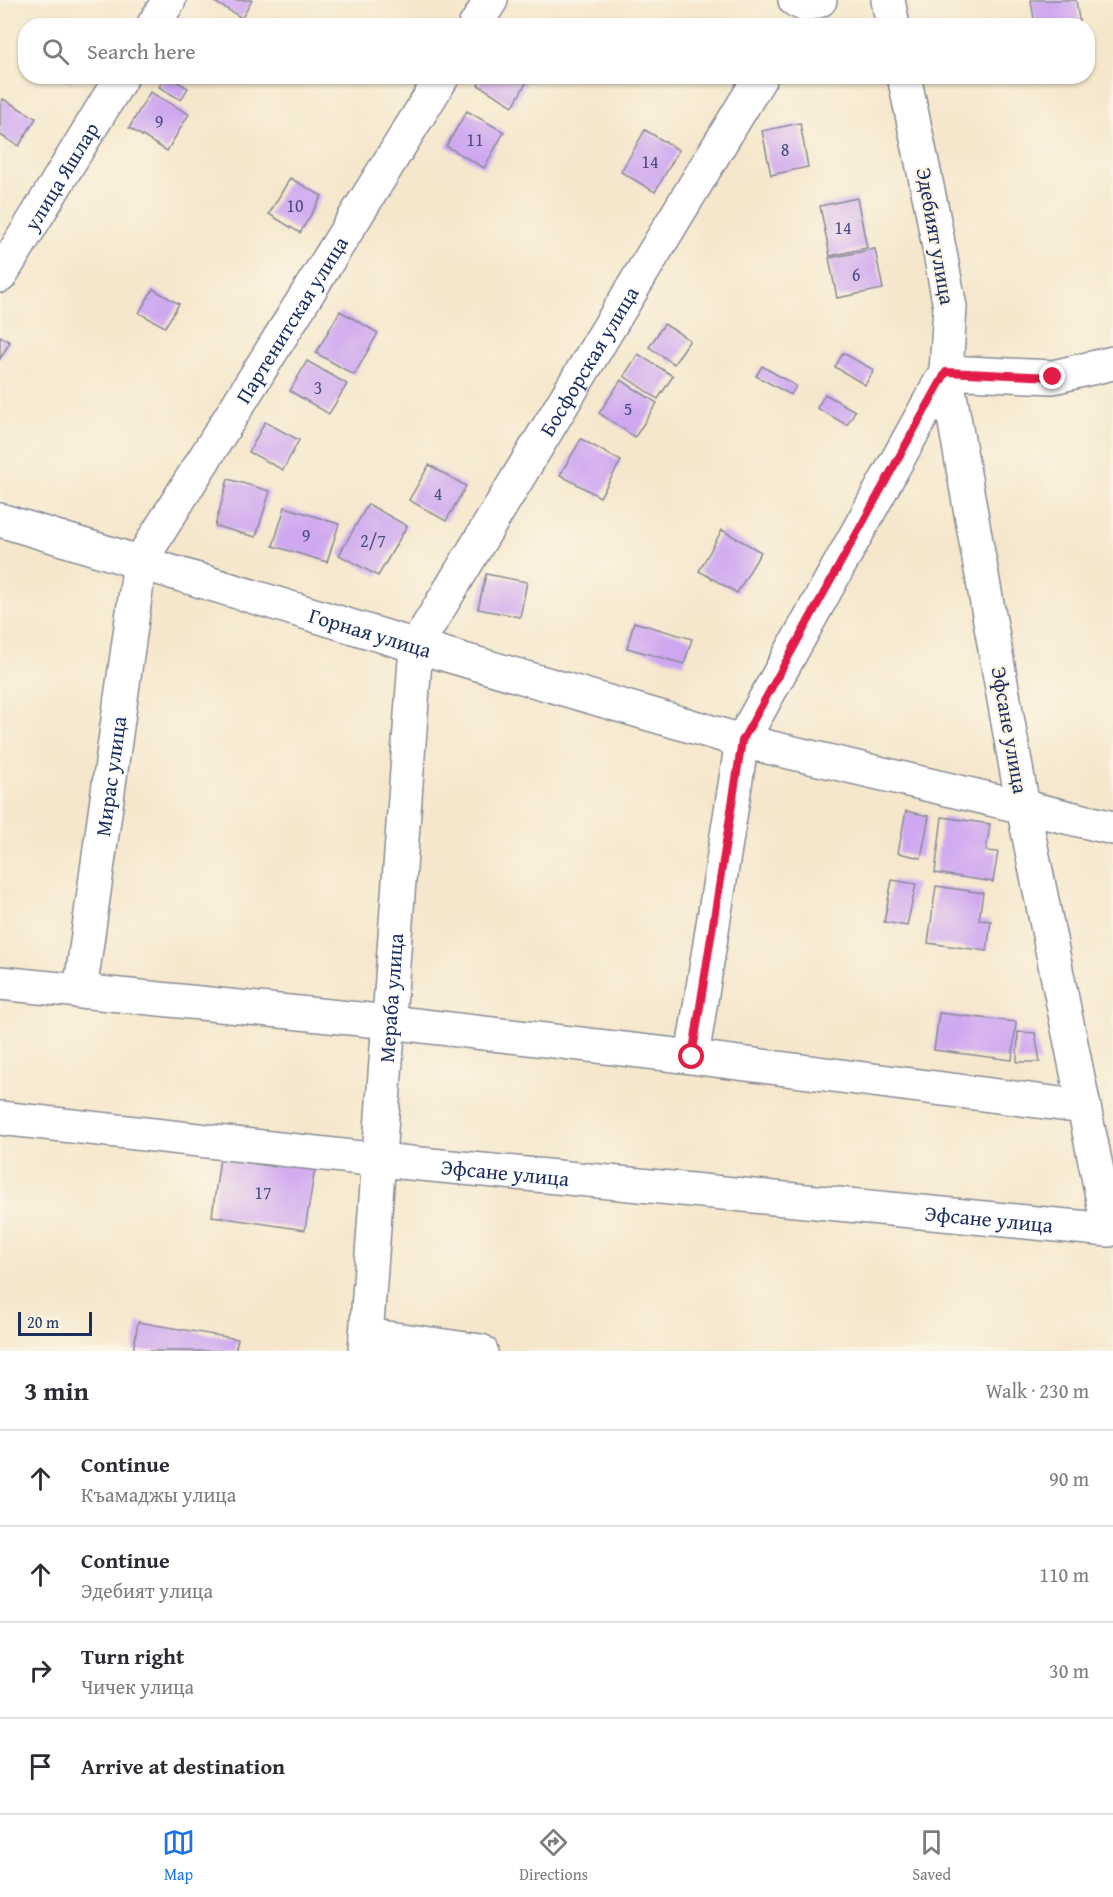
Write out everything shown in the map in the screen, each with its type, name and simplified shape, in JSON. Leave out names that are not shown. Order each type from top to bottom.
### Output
[{"type":"street","points":[[158,18],[169,0]]},
{"type":"street","points":[[480,18],[491,0]]},
{"type":"street","points":[[888,0],[891,18]]},
{"type":"street","name":"улица Яшлар","points":[[0,276],[117,84]]},
{"type":"street","name":"Партенитская улица","points":[[140,562],[438,84]]},
{"type":"street","name":"Босфорская улица","points":[[416,646],[756,84]]},
{"type":"street","name":"Эдебият улица","points":[[692,1057],[742,741],[946,372],[950,307],[906,84]]},
{"type":"street","points":[[946,372],[1053,377],[1113,363]]},
{"type":"street","name":"Эфсане улица","points":[[0,1118],[379,1160],[1109,1230],[1023,807],[946,372]]},
{"type":"street","name":"Горная улица","points":[[0,520],[416,646],[742,741],[1113,828]]},
{"type":"street","name":"Мирас улица","points":[[80,992],[140,562]]},
{"type":"street","name":"Мераба улица","points":[[365,1343],[416,646]]},
{"type":"street","points":[[0,983],[389,1022],[692,1057],[1084,1107]]},
{"type":"street","points":[[365,1343],[481,1351]]},
{"type":"building","points":[[211,0],[252,0],[242,18]]},
{"type":"building","points":[[1031,0],[1076,0],[1079,18],[1034,18]]},
{"type":"building","points":[[161,84],[181,84],[188,88],[181,100],[159,87]]},
{"type":"building","points":[[479,84],[525,84],[513,106]]},
{"type":"building","points":[[150,92],[189,114],[167,151],[129,128]]},
{"type":"building","points":[[3,99],[36,118],[19,146],[0,135],[0,105]]},
{"type":"building","points":[[467,111],[504,132],[484,168],[446,146]]},
{"type":"building","points":[[800,123],[808,167],[771,175],[762,131]]},
{"type":"building","points":[[645,130],[679,150],[655,192],[621,172]]},
{"type":"building","points":[[290,178],[322,196],[300,233],[269,214]]},
{"type":"building","points":[[857,198],[867,248],[830,256],[820,206]]},
{"type":"building","points":[[875,249],[883,289],[837,298],[829,258]]},
{"type":"building","points":[[153,289],[179,304],[165,327],[139,313]]},
{"type":"building","points":[[340,311],[378,333],[354,375],[316,353]]},
{"type":"building","points":[[664,324],[690,340],[674,364],[649,347]]},
{"type":"building","points":[[0,336],[10,342],[0,359]]},
{"type":"building","points":[[843,353],[874,370],[865,385],[835,367]]},
{"type":"building","points":[[638,354],[673,376],[658,399],[624,376]]},
{"type":"building","points":[[307,361],[347,384],[329,414],[290,391]]},
{"type":"building","points":[[762,366],[796,386],[791,395],[756,376]]},
{"type":"building","points":[[621,380],[657,403],[635,437],[599,413]]},
{"type":"building","points":[[825,394],[855,411],[847,425],[817,408]]},
{"type":"building","points":[[265,422],[299,440],[283,470],[249,452]]},
{"type":"building","points":[[581,439],[621,461],[600,497],[560,475]]},
{"type":"building","points":[[429,465],[466,486],[446,521],[409,500]]},
{"type":"building","points":[[228,479],[270,491],[256,537],[215,526]]},
{"type":"building","points":[[368,504],[407,526],[378,576],[339,555]]},
{"type":"building","points":[[285,507],[339,524],[327,562],[273,546]]},
{"type":"building","points":[[722,530],[761,552],[737,593],[699,571]]},
{"type":"building","points":[[486,574],[527,582],[520,617],[478,609]]},
{"type":"building","points":[[634,622],[692,639],[684,664],[627,648]]},
{"type":"building","points":[[906,811],[929,816],[921,858],[898,853]]},
{"type":"building","points":[[942,817],[990,824],[986,851],[998,852],[993,882],[935,873]]},
{"type":"building","points":[[892,880],[916,884],[907,926],[884,922]]},
{"type":"building","points":[[936,886],[983,893],[979,920],[991,921],[987,951],[928,943]]},
{"type":"building","points":[[939,1013],[1016,1022],[1012,1060],[934,1050]]},
{"type":"building","points":[[1018,1032],[1035,1033],[1040,1062],[1017,1062]]},
{"type":"building","points":[[220,1158],[275,1167],[276,1162],[315,1168],[305,1230],[212,1216]]},
{"type":"building","points":[[138,1322],[238,1339],[235,1351],[133,1351]]},
{"type":"route","points":[[692,1057],[742,741],[946,372],[1053,377]]}]
